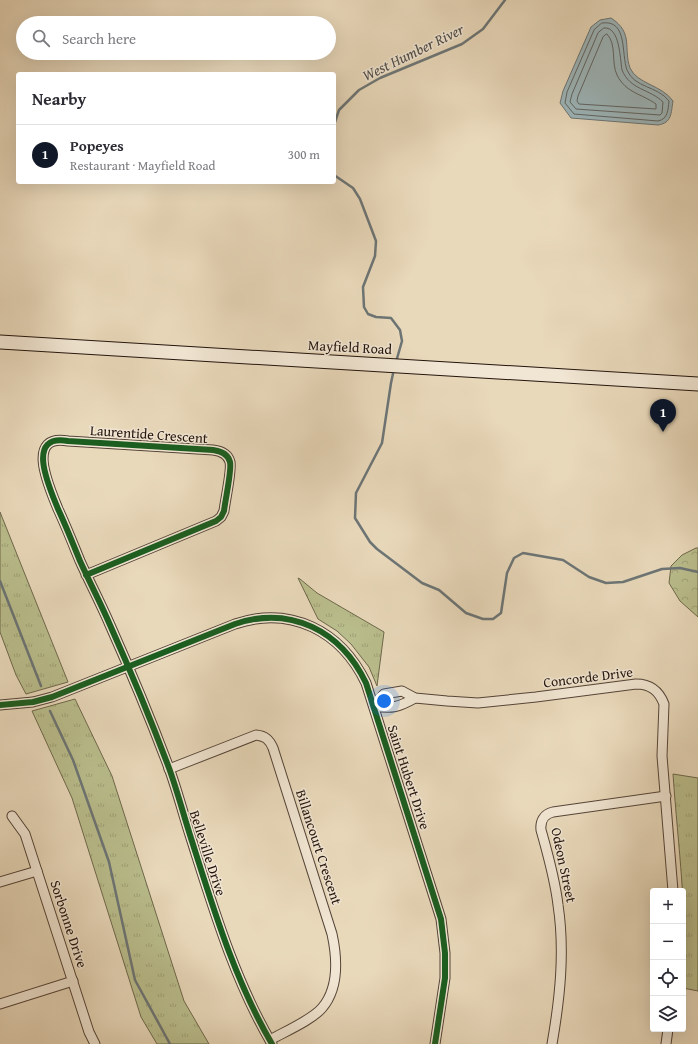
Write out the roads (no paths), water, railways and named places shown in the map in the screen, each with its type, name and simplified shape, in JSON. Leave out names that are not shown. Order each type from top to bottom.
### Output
[{"type":"main road","name":"Mayfield Road","points":[[0,342],[698,384]]},
{"type":"street","name":"Laurentide Crescent","points":[[86,575],[216,521],[224,511],[230,464],[225,453],[220,450],[68,441],[59,439],[47,444],[43,456],[46,475],[86,575],[110,624],[128,667]]},
{"type":"street","name":"Saint Hubert Drive","points":[[0,705],[33,702],[56,696],[243,621],[265,618],[295,621],[320,630],[346,650],[361,672],[366,683],[441,919],[445,947],[445,978],[434,1044]]},
{"type":"street","name":"Belleville Drive","points":[[128,667],[169,769],[229,954],[245,992],[271,1042]]},
{"type":"street","name":"Concorde Drive","points":[[374,706],[384,694],[402,691],[415,698],[447,702],[478,703],[636,684],[649,686],[658,693],[664,704],[662,756],[673,888]]},
{"type":"street","points":[[374,706],[389,708],[402,705],[415,698]]},
{"type":"street","name":"Billancourt Crescent","points":[[169,769],[256,735],[265,737],[270,741],[332,934],[336,959],[334,983],[322,1008],[271,1042]]},
{"type":"street","name":"Odeon Street","points":[[552,1044],[562,966],[561,931],[554,880],[540,824],[543,818],[549,813],[553,812],[666,796]]},
{"type":"street","name":"Sorbonne Drive","points":[[12,816],[25,834],[89,1032],[95,1044]]},
{"type":"street","points":[[0,882],[37,871]]},
{"type":"street","points":[[0,1004],[73,981]]},
{"type":"street","points":[[666,1044],[668,1032]]},
{"type":"water","points":[[611,18],[623,29],[628,61],[633,73],[638,78],[663,91],[673,101],[670,117],[663,124],[658,125],[571,118],[560,103],[563,91],[591,27],[600,20]]},
{"type":"waterway","name":"West Humber River","points":[[336,119],[339,110],[359,90],[380,78],[462,44],[483,29],[505,0]]},
{"type":"waterway","name":"West Humber River","points":[[336,176],[353,188],[360,199],[376,241],[375,256],[363,287],[364,307],[368,314],[376,317],[391,318],[400,330],[402,341],[396,362]]},
{"type":"waterway","name":"West Humber River","points":[[394,369],[382,443],[356,493],[355,518],[370,542],[377,549],[422,583],[439,590],[466,613],[483,619],[493,619],[501,613],[507,573],[514,558],[523,553],[563,560],[589,577],[606,583],[623,582],[662,569],[680,568],[698,572]]},
{"type":"waterway","points":[[0,581],[41,686]]},
{"type":"waterway","points":[[50,711],[73,760],[109,862],[135,980],[170,1044]]},
{"type":"place","name":"Popeyes","points":[[663,432]]}]
